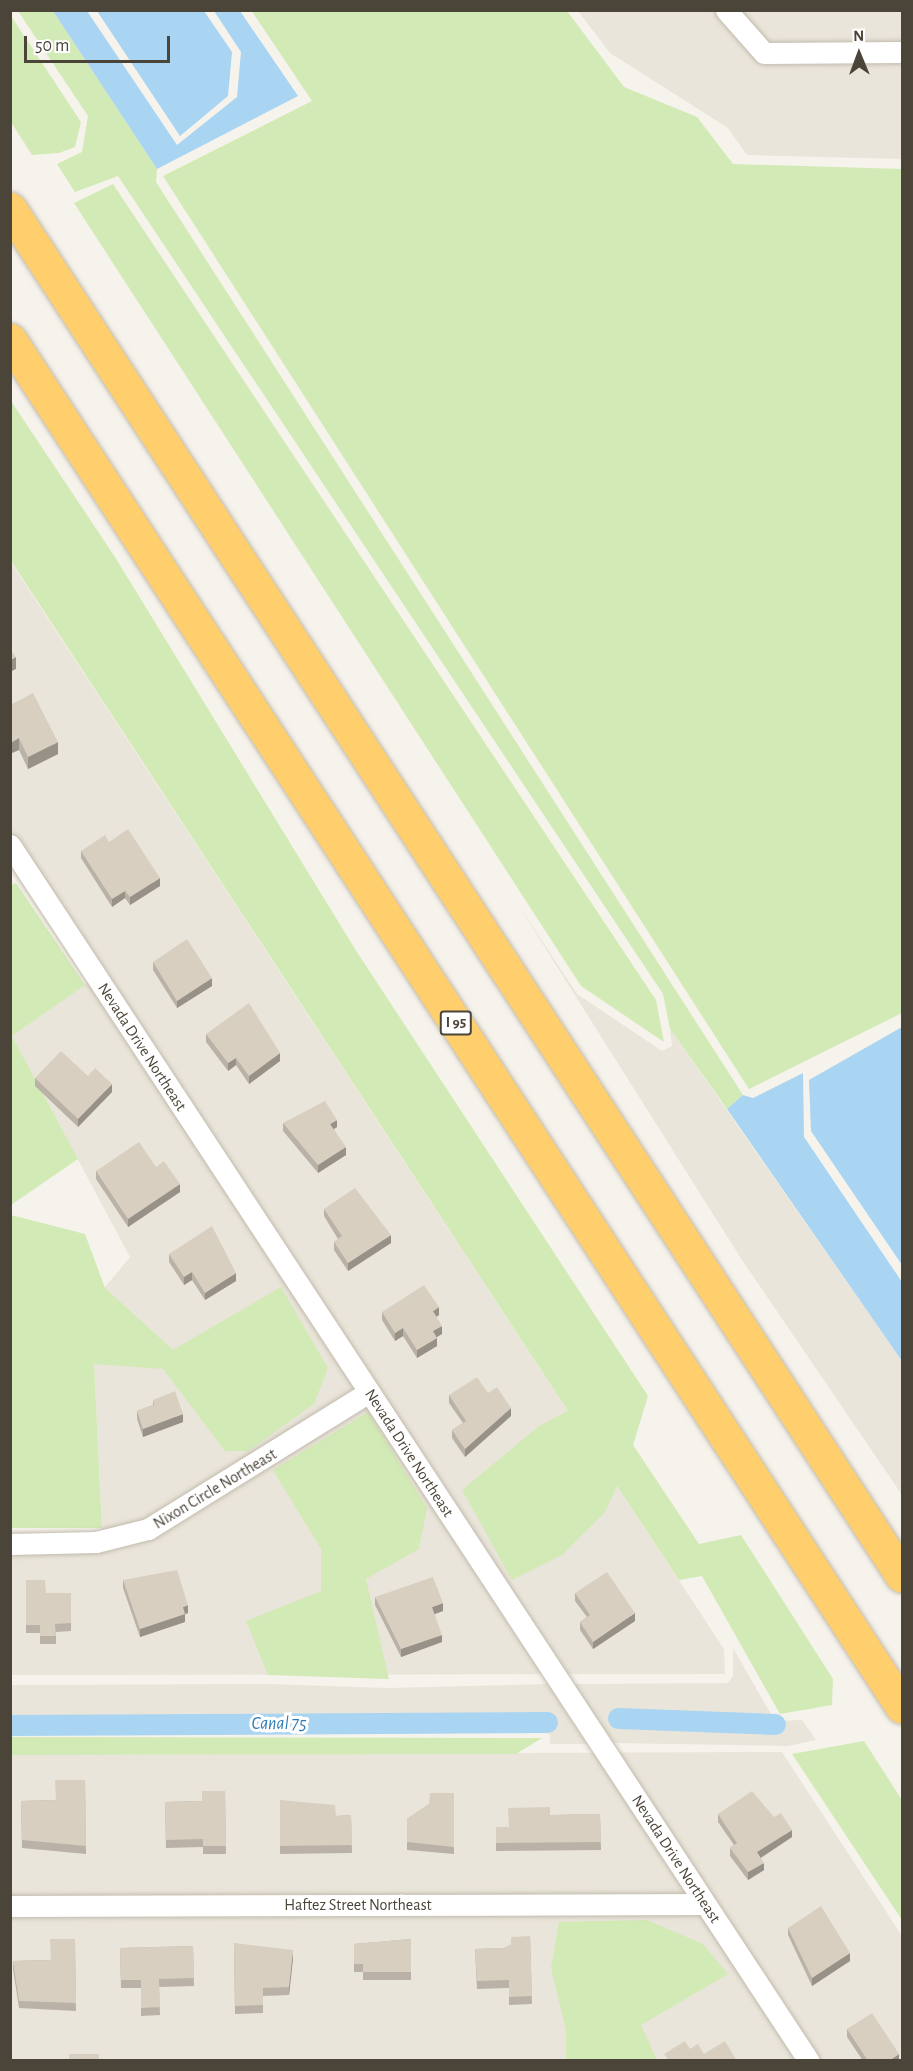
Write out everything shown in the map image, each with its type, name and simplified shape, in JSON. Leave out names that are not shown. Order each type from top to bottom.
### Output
[{"type":"highway","points":[[10,209],[903,1576]]},
{"type":"highway","name":"I 95","points":[[10,340],[903,1707]]},
{"type":"street","points":[[726,10],[764,53],[903,52]]},
{"type":"street","name":"Nevada Drive Northeast","points":[[10,845],[808,2061]]},
{"type":"street","name":"Nixon Circle Northeast","points":[[10,1544],[96,1542],[148,1529],[369,1392]]},
{"type":"street","name":"Haftez Street Northeast","points":[[10,1906],[705,1904]]},
{"type":"shaded area","points":[[578,11],[902,11],[902,159],[747,155],[728,128],[610,53]]},
{"type":"shaded area","points":[[10,561],[724,1649],[725,1674],[11,1675],[11,1544],[96,1542],[102,1528],[91,1304],[130,1257],[12,1036],[96,976],[11,845]]},
{"type":"shaded area","points":[[515,900],[577,994],[662,1051],[672,1046],[670,1029],[902,1361],[902,1495],[740,1257]]},
{"type":"shaded area","points":[[733,1648],[775,1721],[802,1720],[816,1740],[788,1746],[612,1743],[573,1684],[728,1683],[733,1676]]},
{"type":"shaded area","points":[[268,1684],[388,1688],[548,1684],[587,1744],[550,1744],[550,1735],[542,1729],[11,1728],[11,1685]]},
{"type":"shaded area","points":[[782,1752],[902,1936],[902,2060],[11,2060],[10,1755]]},
{"type":"green space","points":[[251,10],[567,11],[624,87],[697,117],[733,164],[902,169],[902,1013],[749,1089],[163,176],[312,101]]},
{"type":"green space","points":[[18,11],[53,11],[157,169],[156,182],[743,1095],[727,1109],[670,1029],[663,994],[118,176],[75,192],[57,164],[82,152],[88,116]]},
{"type":"green space","points":[[11,16],[81,122],[75,147],[59,153],[32,155],[11,122]]},
{"type":"green space","points":[[113,184],[656,1000],[664,1042],[581,986],[74,203]]},
{"type":"green space","points":[[11,401],[115,557],[355,949],[648,1396],[633,1445],[699,1544],[741,1535],[833,1679],[832,1705],[780,1714],[702,1576],[679,1580],[617,1486],[605,1512],[562,1555],[512,1580],[462,1490],[539,1426],[568,1411],[11,561]]},
{"type":"green space","points":[[16,883],[85,985],[12,1036],[78,1159],[11,1205],[10,885]]},
{"type":"green space","points":[[11,1215],[85,1234],[105,1288],[173,1350],[281,1287],[328,1368],[314,1404],[248,1451],[225,1451],[163,1369],[94,1364],[102,1528],[11,1528]]},
{"type":"green space","points":[[368,1412],[427,1508],[419,1549],[366,1579],[389,1679],[268,1675],[246,1621],[321,1591],[321,1549],[273,1470]]},
{"type":"green space","points":[[11,1737],[542,1738],[516,1754],[11,1755]]},
{"type":"green space","points":[[864,1741],[902,1800],[902,1920],[792,1754]]},
{"type":"green space","points":[[647,1920],[703,1944],[728,1974],[641,2025],[657,2060],[566,2060],[566,2030],[551,1968],[559,1922]]},
{"type":"water","points":[[53,11],[87,11],[177,145],[237,97],[241,52],[214,11],[240,11],[298,96],[157,169]]},
{"type":"water","points":[[97,11],[204,11],[232,52],[228,96],[180,136]]},
{"type":"water","points":[[902,1027],[902,1265],[811,1131],[809,1080]]},
{"type":"water","points":[[803,1073],[804,1137],[902,1282],[902,1361],[727,1109],[743,1095],[753,1098]]},
{"type":"building","points":[[10,649],[16,657],[10,660]]},
{"type":"building","points":[[33,693],[58,742],[28,757],[19,738],[10,743],[10,705]]},
{"type":"building","points":[[128,829],[160,878],[130,897],[125,891],[112,899],[81,851],[105,835],[109,842]]},
{"type":"building","points":[[187,939],[212,978],[177,1001],[153,962]]},
{"type":"building","points":[[249,1003],[280,1053],[249,1076],[236,1058],[228,1063],[206,1034]]},
{"type":"building","points":[[61,1051],[88,1076],[95,1068],[112,1084],[78,1119],[35,1078]]},
{"type":"building","points":[[325,1101],[337,1120],[330,1124],[346,1147],[318,1165],[283,1123]]},
{"type":"building","points":[[139,1142],[156,1167],[164,1161],[180,1184],[128,1219],[96,1171]]},
{"type":"building","points":[[355,1188],[391,1235],[348,1263],[334,1242],[342,1236],[324,1209]]},
{"type":"building","points":[[212,1226],[236,1273],[205,1293],[192,1272],[184,1277],[169,1254]]},
{"type":"building","points":[[424,1285],[439,1307],[433,1311],[442,1326],[433,1331],[437,1338],[417,1350],[403,1328],[395,1333],[382,1312]]},
{"type":"building","points":[[477,1377],[488,1393],[497,1387],[511,1408],[465,1449],[452,1430],[466,1421],[449,1395]]},
{"type":"building","points":[[175,1391],[183,1414],[143,1429],[137,1411],[154,1405],[153,1400]]},
{"type":"building","points":[[177,1570],[188,1605],[183,1607],[185,1614],[140,1629],[123,1580]]},
{"type":"building","points":[[607,1572],[635,1613],[593,1642],[580,1622],[590,1615],[575,1593]]},
{"type":"building","points":[[433,1577],[443,1603],[432,1607],[442,1635],[401,1649],[375,1597]]},
{"type":"building","points":[[26,1580],[45,1580],[46,1593],[71,1593],[71,1623],[55,1624],[56,1636],[40,1636],[40,1625],[26,1625]]},
{"type":"building","points":[[55,1780],[85,1780],[86,1846],[22,1840],[21,1801],[56,1800]]},
{"type":"building","points":[[202,1791],[225,1791],[226,1846],[203,1846],[203,1839],[166,1840],[165,1802],[202,1801]]},
{"type":"building","points":[[752,1791],[774,1817],[781,1813],[792,1830],[757,1852],[764,1863],[748,1872],[730,1848],[737,1843],[718,1814]]},
{"type":"building","points":[[430,1793],[454,1793],[454,1847],[407,1842],[407,1819],[429,1804]]},
{"type":"building","points":[[280,1800],[335,1805],[336,1816],[351,1815],[352,1845],[280,1846]]},
{"type":"building","points":[[550,1807],[550,1815],[600,1814],[601,1842],[496,1843],[496,1827],[509,1827],[508,1808]]},
{"type":"building","points":[[821,1906],[850,1953],[812,1978],[788,1928]]},
{"type":"building","points":[[530,1936],[532,1996],[509,1997],[509,1980],[477,1981],[475,1949],[504,1948],[511,1945],[511,1937]]},
{"type":"building","points":[[50,1939],[75,1939],[76,2003],[19,2001],[13,1961],[51,1960]]},
{"type":"building","points":[[411,1939],[411,1972],[363,1972],[363,1964],[354,1964],[354,1944]]},
{"type":"building","points":[[234,1943],[293,1950],[289,1987],[263,1988],[263,2005],[235,2006]]},
{"type":"building","points":[[193,1946],[194,1978],[159,1979],[160,2007],[141,2008],[141,1980],[121,1980],[120,1948]]},
{"type":"building","points":[[872,2013],[899,2054],[889,2061],[868,2061],[847,2029]]},
{"type":"building","points":[[685,2041],[690,2049],[698,2044],[704,2054],[725,2041],[737,2061],[669,2061],[664,2054]]},
{"type":"building","points":[[69,2054],[99,2054],[99,2061],[69,2061]]},
{"type":"waterway","name":"Canal 75","points":[[618,1718],[775,1724]]},
{"type":"waterway","name":"Canal 75","points":[[10,1725],[547,1722]]}]
